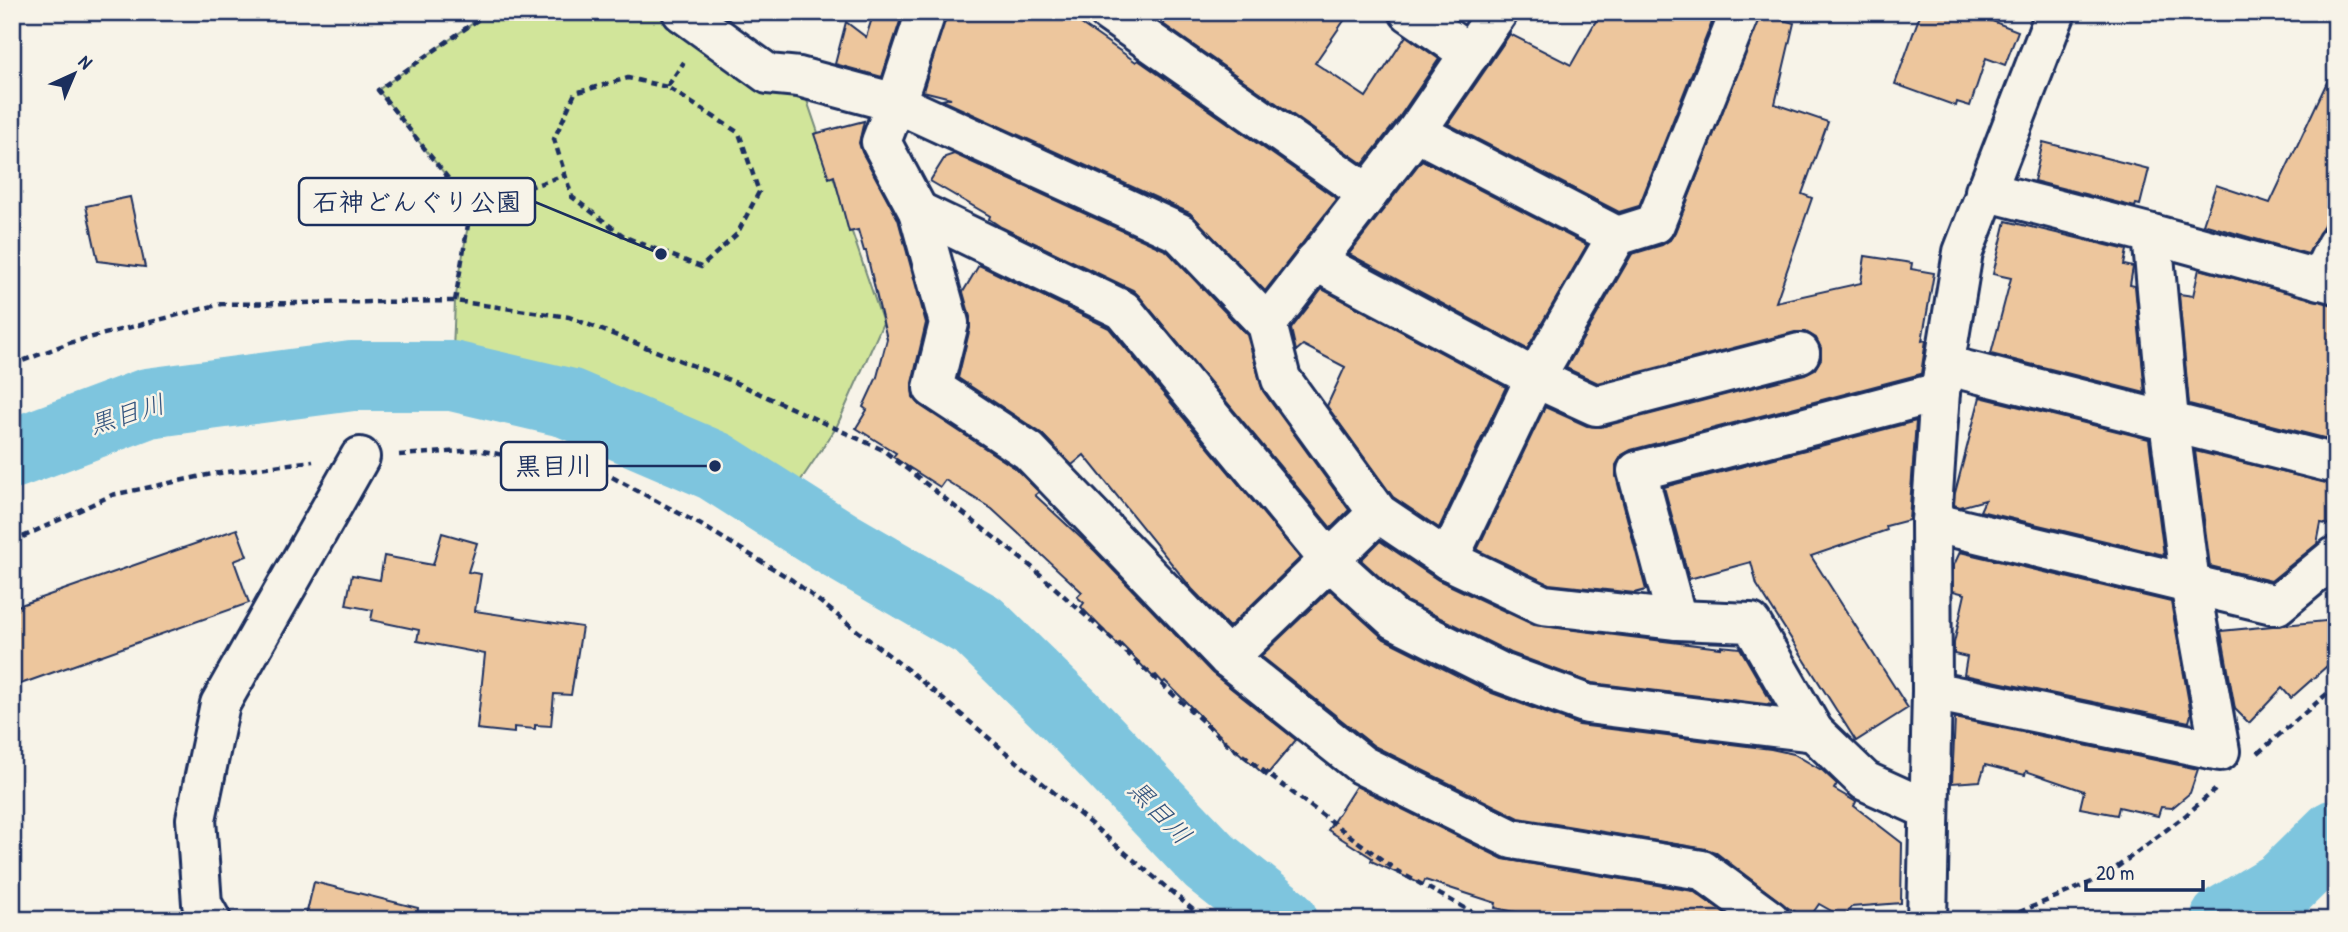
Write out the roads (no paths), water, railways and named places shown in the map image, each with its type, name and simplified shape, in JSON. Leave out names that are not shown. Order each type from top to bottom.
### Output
[{"type":"street","points":[[926,12],[881,142],[918,211],[948,323],[933,388],[1029,451],[1228,658],[1362,765],[1512,839],[1702,870],[1770,920]]},
{"type":"street","points":[[1108,12],[1368,194]]},
{"type":"street","points":[[1409,12],[1470,54]]},
{"type":"street","points":[[1267,324],[1416,132],[1498,12]]},
{"type":"street","points":[[1448,560],[1535,378],[1617,236],[1654,224],[1740,12]]},
{"type":"street","points":[[1927,920],[1932,691],[1931,522],[1942,378],[1963,252],[2056,12]]},
{"type":"street","points":[[694,21],[768,74],[799,77],[896,103],[1180,233],[1267,324],[1281,379],[1378,513],[1448,560],[1543,605],[1677,620],[1751,624],[1814,732],[1865,781],[1929,810]]},
{"type":"street","points":[[1416,132],[1617,236]]},
{"type":"street","points":[[1985,191],[2328,282],[2336,245]]},
{"type":"street","points":[[918,211],[1123,310],[1330,561],[1394,619],[1502,673],[1587,704],[1814,732]]},
{"type":"street","points":[[1932,691],[2220,751],[2190,584],[2169,421],[2152,234]]},
{"type":"street","points":[[1315,261],[1535,378],[1596,406],[1800,354]]},
{"type":"street","points":[[1677,620],[1637,471],[1942,378],[2169,421],[2336,464]]},
{"type":"street","points":[[211,920],[202,904],[196,819],[220,704],[360,457]]},
{"type":"street","points":[[1228,658],[1378,513]]},
{"type":"street","points":[[1931,522],[2277,605],[2336,556]]},
{"type":"waterway","name":"黒目川","points":[[12,454],[148,403],[352,376],[452,376],[568,403],[715,466],[841,546],[979,626],[1071,716],[1210,862],[1283,920]]},
{"type":"waterway","name":"黒目川","points":[[2225,920],[2284,885],[2336,834]]},
{"type":"place","name":"石神どんぐり公園","points":[[661,254]]},
{"type":"place","name":"黒目川","points":[[715,466]]}]
